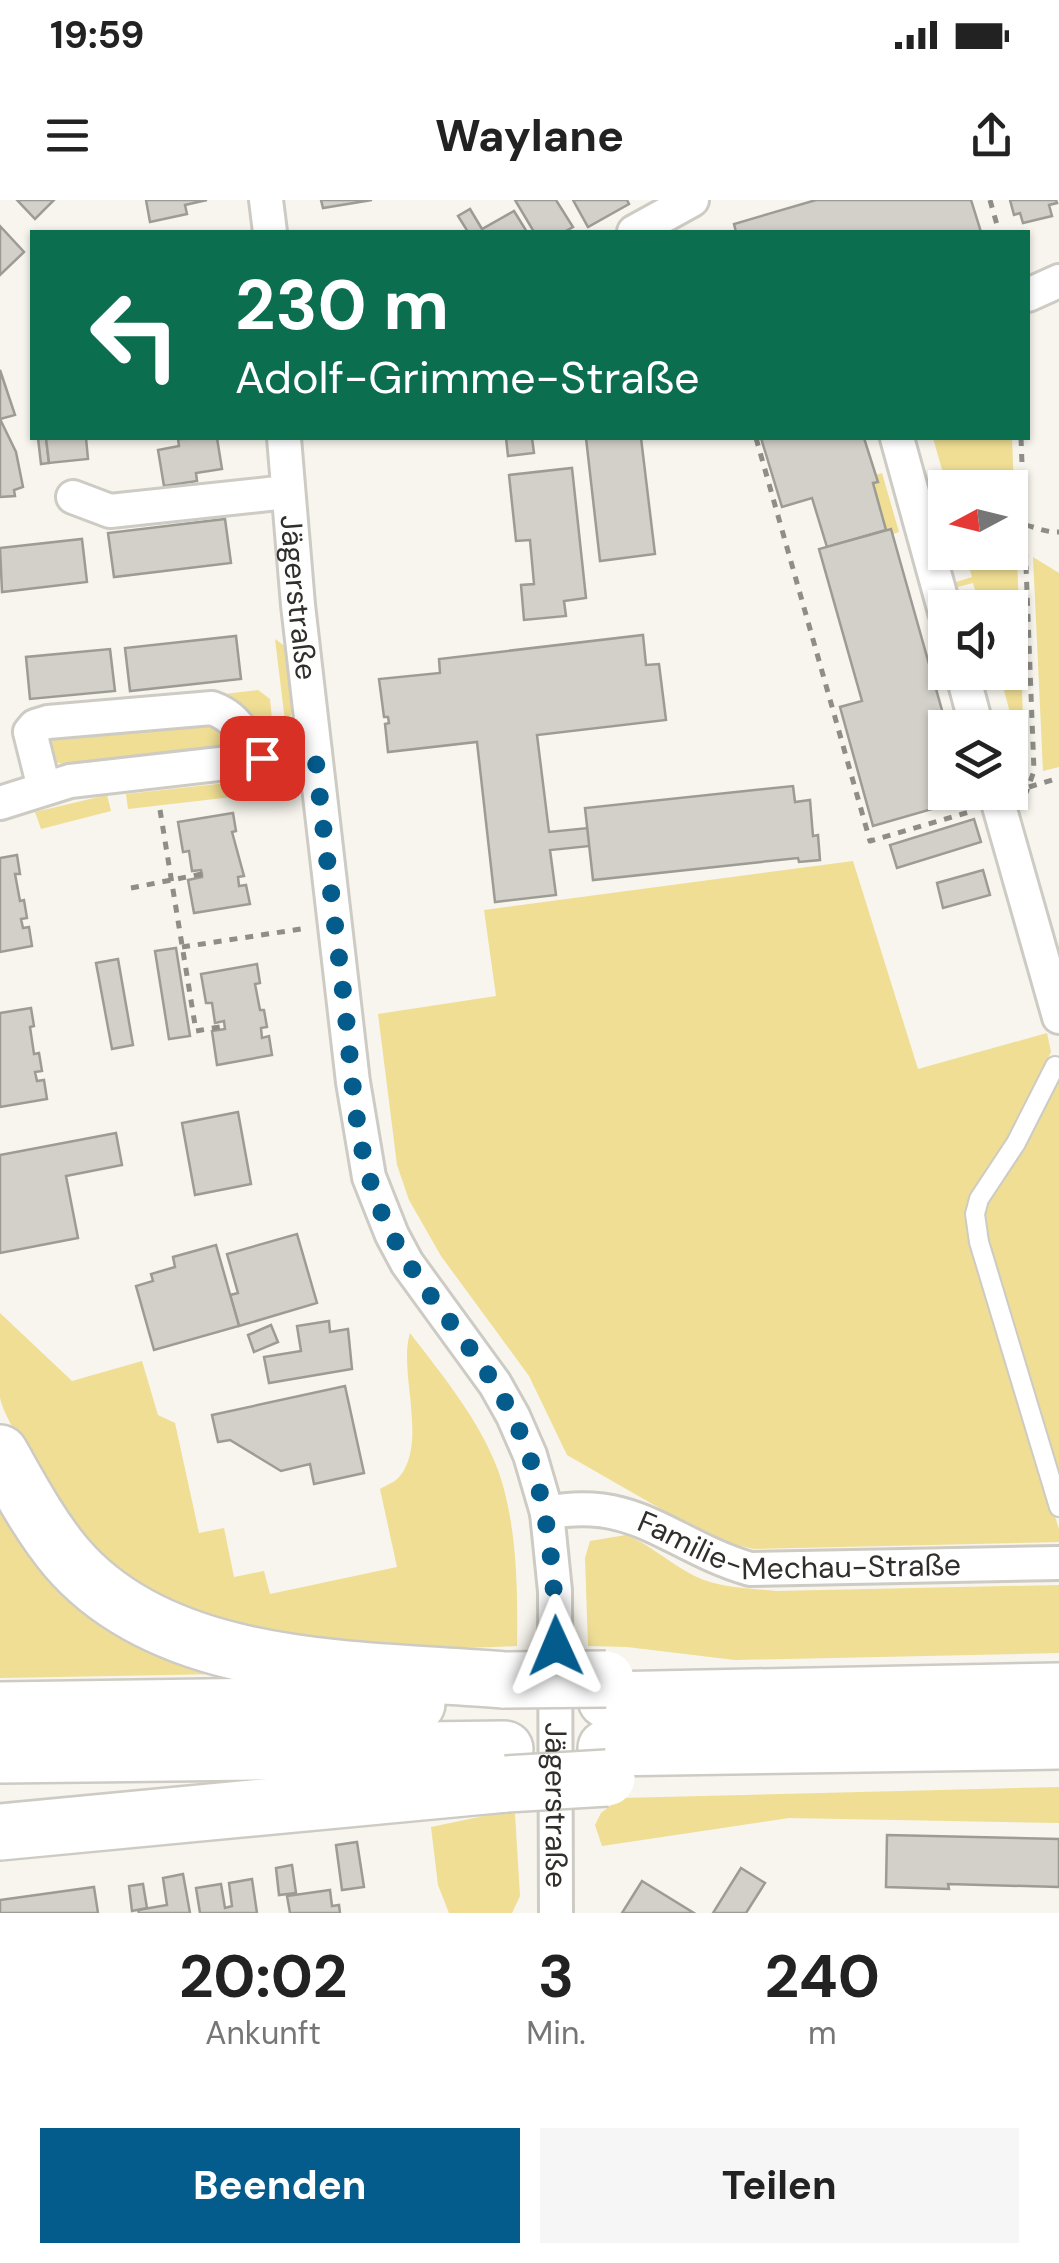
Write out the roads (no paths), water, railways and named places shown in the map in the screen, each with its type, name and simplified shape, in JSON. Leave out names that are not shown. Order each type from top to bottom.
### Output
[{"type":"highway","points":[[0,1454],[67,1558],[110,1596],[145,1619],[195,1640],[505,1729]]},
{"type":"highway","points":[[0,1710],[505,1729],[606,1726],[662,1700],[1059,1690]]},
{"type":"highway","points":[[0,1755],[606,1726],[794,1772],[863,1744],[1059,1741]]},
{"type":"highway","points":[[0,1832],[505,1729]]},
{"type":"street","points":[[266,200],[270,230]]},
{"type":"street","points":[[638,230],[692,200]]},
{"type":"street","points":[[1030,294],[1059,281]]},
{"type":"street","name":"Jägerstraße","points":[[284,440],[315,753],[353,1082],[368,1177],[407,1264],[495,1384],[513,1416],[530,1455],[547,1513],[555,1591],[556,1913]]},
{"type":"street","points":[[898,440],[939,590]]},
{"type":"street","name":"Jägerstraße","points":[[72,497],[110,511],[287,492]]},
{"type":"street","points":[[44,788],[30,732],[48,722],[212,708],[229,715],[240,728],[248,743],[249,758]]},
{"type":"street","points":[[0,802],[85,779],[315,753]]},
{"type":"street","points":[[1003,810],[1059,1016]]},
{"type":"street","name":"Familie-Mechau-Straße","points":[[547,1513],[577,1507],[618,1511],[652,1524],[714,1558],[750,1568],[1059,1563]]},
{"type":"lane","points":[[1055,1066],[1016,1143],[979,1199],[976,1214],[980,1242],[1059,1507]]}]
